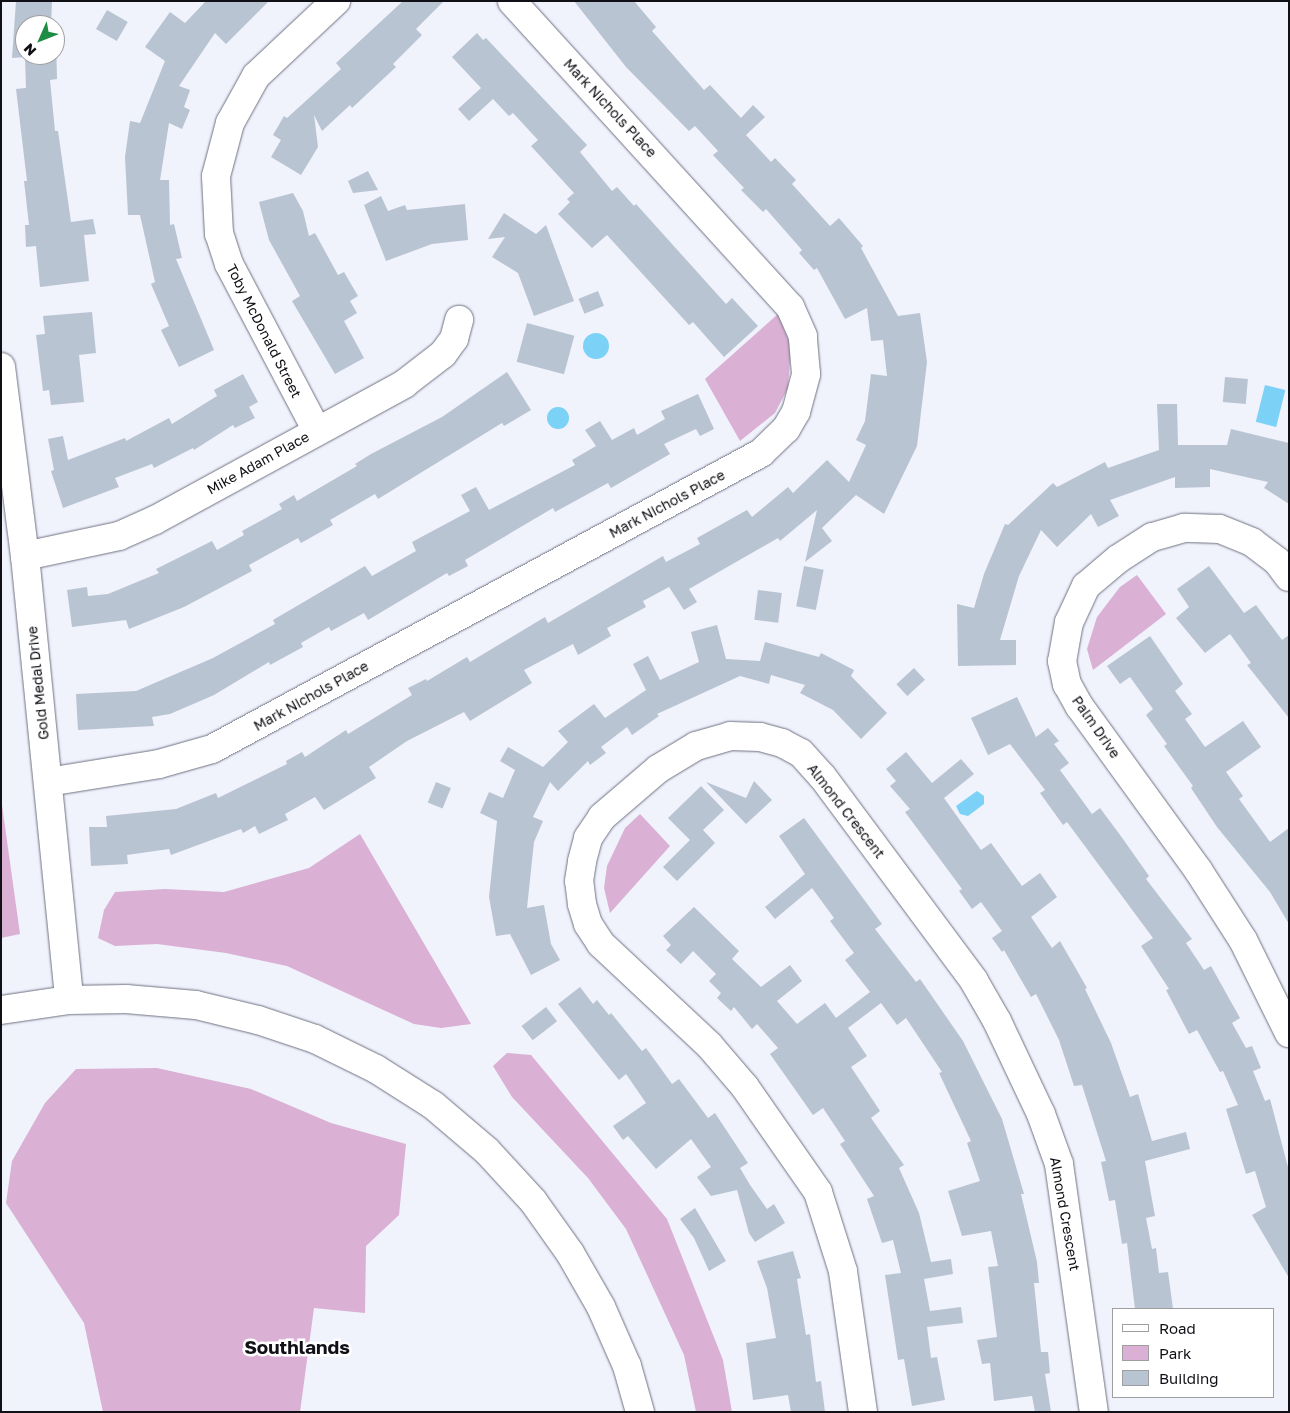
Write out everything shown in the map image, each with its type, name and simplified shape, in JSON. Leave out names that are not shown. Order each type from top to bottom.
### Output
[{"type":"street","name":"Toby McDonald Street","points":[[317,431],[228,264],[219,234],[216,176],[230,123],[256,76],[336,1]]},
{"type":"street","name":"Mark Nichols Place","points":[[48,782],[159,764],[212,749],[761,453],[786,429],[804,388],[806,374],[803,336],[790,307],[512,1]]},
{"type":"street","name":"Mike Adam Place","points":[[25,556],[119,536],[155,520],[404,384],[429,366],[454,339],[460,320]]},
{"type":"street","name":"Gold Medal Drive","points":[[1,367],[25,556],[69,1000]]},
{"type":"street","name":"Palm Drive","points":[[1289,577],[1277,561],[1252,542],[1219,529],[1184,528],[1152,537],[1118,559],[1086,586],[1067,628],[1062,661],[1067,684],[1080,707],[1198,870],[1242,940],[1289,1033]]},
{"type":"street","name":"Almond Crescent","points":[[863,1412],[843,1271],[818,1192],[750,1095],[709,1045],[601,944],[588,924],[582,904],[579,880],[582,861],[588,838],[602,817],[658,769],[696,746],[730,736],[760,737],[782,743],[801,754],[822,776],[974,981],[996,1021],[1041,1114],[1059,1164],[1094,1412]]},
{"type":"street","points":[[1,1010],[69,1000],[126,999],[196,1005],[258,1020],[315,1040],[376,1069],[433,1105],[487,1151],[520,1187],[570,1253],[605,1315],[628,1366],[640,1412]]},
{"type":"green space","points":[[778,314],[791,346],[788,388],[775,413],[740,441],[705,379]]},
{"type":"green space","points":[[1137,575],[1166,614],[1093,670],[1087,649],[1097,617],[1120,587]]},
{"type":"green space","points":[[1,798],[20,934],[1,938]]},
{"type":"green space","points":[[640,814],[670,846],[610,913],[604,888],[607,866],[625,828]]},
{"type":"green space","points":[[360,834],[471,1024],[441,1028],[414,1024],[287,966],[226,953],[157,944],[115,946],[98,938],[104,910],[115,892],[165,889],[224,892],[309,868]]},
{"type":"green space","points":[[507,1053],[531,1055],[667,1219],[723,1360],[732,1412],[696,1412],[684,1355],[626,1229],[588,1178],[512,1097],[493,1066]]},
{"type":"green space","points":[[157,1068],[251,1089],[331,1123],[406,1144],[399,1215],[366,1246],[365,1313],[314,1308],[300,1412],[103,1412],[84,1323],[6,1203],[12,1161],[45,1103],[76,1069]]},
{"type":"water","points":[[596,333],[605,337],[609,346],[605,355],[596,359],[587,355],[583,346],[587,337]]},
{"type":"water","points":[[1265,385],[1285,390],[1276,427],[1256,422]]},
{"type":"water","points":[[558,407],[566,410],[569,418],[566,426],[558,429],[550,426],[547,418],[550,410]]},
{"type":"water","points":[[977,791],[984,796],[984,804],[968,816],[960,814],[956,806]]},
{"type":"building","points":[[16,1],[52,1],[51,15],[15,15]]},
{"type":"building","points":[[206,1],[269,1],[226,44],[215,33],[179,86],[190,90],[184,107],[190,110],[182,129],[169,123],[160,180],[169,180],[170,225],[174,224],[182,258],[176,259],[214,350],[179,367],[161,330],[169,326],[151,284],[155,282],[140,215],[128,215],[125,157],[130,121],[140,123],[165,61],[145,47],[170,12],[185,23]]},
{"type":"building","points":[[403,1],[444,1],[416,29],[422,35],[393,64],[396,67],[352,108],[350,105],[322,131],[314,115],[318,147],[301,175],[271,157],[281,140],[273,135],[284,116],[287,118],[341,69],[336,63]]},
{"type":"building","points":[[574,1],[634,1],[656,27],[652,31],[704,90],[710,85],[741,118],[753,105],[765,117],[746,135],[771,162],[775,158],[796,180],[792,184],[830,226],[839,218],[863,246],[861,248],[898,316],[920,313],[927,362],[917,446],[884,514],[856,495],[822,528],[832,541],[805,562],[817,510],[780,541],[778,538],[689,589],[697,602],[684,610],[669,587],[643,601],[646,607],[607,628],[611,636],[578,655],[573,644],[524,670],[532,683],[470,721],[464,712],[407,741],[369,767],[376,778],[324,810],[315,797],[285,814],[288,820],[259,834],[255,826],[243,833],[241,829],[171,855],[169,849],[127,855],[128,864],[91,866],[89,827],[107,827],[106,816],[176,809],[216,793],[218,798],[287,764],[286,761],[302,752],[305,757],[346,730],[348,734],[412,695],[408,688],[426,679],[427,681],[467,657],[470,662],[545,617],[548,623],[663,556],[666,562],[700,544],[697,538],[747,510],[752,517],[788,487],[793,493],[827,460],[849,482],[866,445],[856,440],[865,421],[871,374],[887,376],[883,340],[871,341],[867,308],[845,319],[817,268],[814,270],[799,253],[802,250],[766,209],[763,212],[741,190],[744,188],[713,155],[718,151],[695,126],[689,131],[626,67]]},
{"type":"building","points":[[107,10],[128,22],[117,41],[96,29]]},
{"type":"building","points":[[15,15],[15,58],[12,58]]},
{"type":"building","points":[[477,33],[483,40],[486,38],[587,145],[580,152],[612,191],[617,187],[634,206],[636,204],[726,304],[732,298],[758,326],[724,357],[693,322],[689,325],[607,235],[592,248],[558,214],[570,202],[567,199],[574,193],[531,146],[538,140],[513,113],[509,116],[493,99],[469,121],[458,109],[481,88],[452,57]]},
{"type":"building","points":[[25,65],[57,65],[57,79],[50,80],[55,131],[58,131],[71,222],[93,219],[96,234],[84,235],[89,281],[40,287],[36,246],[26,247],[25,225],[29,225],[24,181],[27,181],[16,89],[26,88]]},
{"type":"building","points":[[368,171],[378,190],[353,193],[348,181]]},
{"type":"building","points":[[293,193],[303,211],[309,236],[315,233],[338,275],[344,272],[358,296],[350,301],[357,313],[344,321],[364,358],[335,374],[292,301],[300,296],[269,240],[259,202]]},
{"type":"building","points":[[381,196],[388,211],[405,205],[407,210],[465,204],[468,240],[432,244],[386,261],[364,205]]},
{"type":"building","points":[[504,213],[536,234],[546,225],[574,301],[534,316],[518,273],[492,257],[505,237],[488,239]]},
{"type":"building","points":[[598,291],[604,306],[585,314],[579,299]]},
{"type":"building","points":[[92,312],[96,353],[79,355],[84,402],[51,405],[49,390],[43,391],[36,335],[45,334],[43,316]]},
{"type":"building","points":[[527,323],[574,336],[564,374],[517,362]]},
{"type":"building","points":[[507,372],[531,410],[504,426],[502,423],[378,499],[375,494],[330,520],[333,525],[301,543],[298,538],[249,565],[252,571],[184,607],[129,629],[126,620],[72,627],[67,590],[87,587],[88,596],[108,594],[159,573],[156,569],[212,541],[217,550],[244,535],[242,531],[282,509],[279,504],[294,495],[297,501],[357,466],[355,464],[371,454],[442,417]]},
{"type":"building","points":[[243,374],[258,402],[249,407],[255,418],[235,428],[233,425],[194,450],[193,448],[154,468],[152,464],[115,478],[119,487],[63,508],[51,471],[54,470],[48,439],[63,436],[68,460],[125,438],[126,441],[169,418],[172,424],[217,396],[214,390]]},
{"type":"building","points":[[1225,377],[1248,379],[1246,404],[1223,402]]},
{"type":"building","points":[[698,394],[714,429],[700,436],[696,429],[664,444],[670,454],[611,488],[608,483],[555,512],[553,508],[465,560],[468,566],[449,576],[447,573],[368,620],[364,613],[331,631],[329,627],[301,643],[303,647],[270,665],[269,662],[214,695],[170,714],[152,717],[154,726],[78,730],[76,694],[136,691],[213,658],[275,624],[273,620],[365,566],[372,576],[416,551],[412,542],[470,511],[461,495],[476,487],[489,510],[575,465],[572,460],[596,446],[585,430],[600,421],[612,440],[634,428],[637,435],[665,419],[661,411]]},
{"type":"building","points":[[1157,404],[1177,404],[1178,445],[1227,445],[1231,429],[1289,443],[1289,504],[1264,488],[1268,482],[1210,469],[1210,487],[1175,488],[1175,477],[1110,500],[1119,516],[1098,527],[1091,514],[1057,547],[1041,530],[1019,576],[1000,640],[1016,640],[1016,665],[958,666],[957,604],[974,608],[984,574],[1005,524],[1008,525],[1053,483],[1057,487],[1105,462],[1108,468],[1159,450]]},
{"type":"building","points":[[804,566],[824,570],[816,610],[796,606]]},
{"type":"building","points":[[1209,566],[1244,613],[1256,605],[1282,640],[1289,635],[1289,718],[1247,665],[1251,663],[1230,634],[1205,653],[1176,618],[1189,607],[1177,589]]},
{"type":"building","points":[[758,590],[782,593],[778,623],[754,620]]},
{"type":"building","points":[[717,625],[726,659],[760,661],[765,642],[819,657],[821,653],[854,670],[851,676],[887,713],[861,739],[833,710],[800,693],[805,685],[771,675],[769,684],[740,676],[657,714],[659,716],[632,735],[627,727],[601,747],[606,753],[590,765],[588,761],[558,791],[550,782],[533,817],[543,821],[534,842],[527,908],[544,905],[551,944],[560,960],[531,975],[510,934],[496,936],[489,897],[497,821],[480,813],[489,792],[503,798],[515,770],[500,761],[508,747],[543,767],[568,742],[558,731],[594,704],[605,718],[646,690],[633,664],[648,656],[660,680],[699,662],[691,632]]},
{"type":"building","points":[[1150,636],[1183,684],[1175,691],[1192,714],[1185,719],[1205,747],[1243,721],[1261,747],[1226,772],[1243,796],[1239,799],[1270,842],[1289,828],[1289,924],[1270,892],[1217,827],[1191,788],[1193,786],[1164,746],[1167,744],[1146,715],[1153,709],[1130,677],[1120,684],[1107,666]]},
{"type":"building","points":[[914,668],[925,680],[907,696],[896,684]]},
{"type":"building","points":[[1017,697],[1036,737],[1048,728],[1059,741],[1054,744],[1069,763],[1060,770],[1092,814],[1100,808],[1123,839],[1149,876],[1146,879],[1192,939],[1186,943],[1204,970],[1211,966],[1240,1018],[1232,1023],[1246,1048],[1252,1046],[1261,1068],[1253,1071],[1265,1101],[1270,1099],[1289,1171],[1289,1278],[1252,1215],[1266,1207],[1255,1171],[1246,1174],[1226,1109],[1238,1105],[1223,1071],[1220,1072],[1197,1030],[1189,1034],[1166,990],[1169,989],[1141,946],[1153,938],[1067,822],[1063,825],[1040,793],[1045,790],[1010,744],[988,755],[971,718]]},
{"type":"building","points":[[906,752],[932,783],[961,759],[974,774],[944,798],[981,850],[991,843],[1022,886],[1040,873],[1057,897],[1031,917],[1052,948],[1060,941],[1087,988],[1085,989],[1111,1043],[1130,1097],[1138,1094],[1152,1141],[1186,1132],[1190,1149],[1145,1161],[1155,1216],[1146,1218],[1152,1249],[1156,1248],[1159,1273],[1168,1272],[1173,1308],[1135,1308],[1127,1243],[1122,1244],[1115,1200],[1109,1201],[1101,1162],[1106,1161],[1082,1085],[1074,1086],[1059,1040],[1036,994],[1031,997],[1004,950],[1002,952],[992,938],[1002,931],[981,902],[972,909],[959,891],[962,889],[905,812],[910,809],[890,786],[896,781],[886,769]]},
{"type":"building","points":[[754,781],[772,800],[746,824],[706,782],[746,798]]},
{"type":"building","points":[[436,782],[451,788],[443,808],[428,802]]},
{"type":"building","points":[[701,786],[724,810],[703,830],[715,843],[677,881],[663,867],[690,840],[668,818]]},
{"type":"building","points":[[804,818],[882,924],[875,929],[916,982],[920,979],[963,1041],[1002,1119],[1024,1194],[1021,1194],[1037,1262],[1039,1283],[1034,1283],[1041,1352],[1048,1352],[1050,1373],[1045,1374],[1051,1412],[1035,1412],[1032,1396],[994,1401],[990,1363],[982,1364],[977,1340],[997,1337],[988,1267],[998,1266],[991,1231],[962,1236],[948,1191],[980,1181],[967,1143],[971,1141],[939,1073],[942,1072],[906,1018],[897,1025],[881,1003],[848,1028],[867,1056],[851,1067],[880,1111],[871,1118],[904,1165],[899,1168],[919,1213],[931,1262],[951,1259],[953,1274],[924,1279],[930,1311],[961,1307],[963,1323],[927,1327],[931,1358],[937,1357],[945,1400],[912,1406],[904,1359],[898,1360],[885,1275],[901,1273],[893,1240],[882,1243],[867,1199],[874,1196],[840,1144],[845,1141],[823,1108],[813,1115],[770,1054],[778,1048],[757,1024],[752,1029],[734,1007],[731,1011],[717,998],[721,993],[709,981],[716,974],[693,951],[681,964],[666,950],[671,945],[663,936],[694,907],[739,951],[732,959],[761,987],[790,965],[802,981],[777,1001],[797,1024],[825,1003],[836,1018],[870,992],[845,960],[854,953],[830,921],[834,918],[812,888],[775,919],[765,907],[805,874],[779,836]]},
{"type":"building","points":[[580,987],[593,1004],[597,1000],[609,1015],[611,1013],[642,1051],[646,1048],[672,1084],[679,1079],[708,1118],[715,1113],[748,1163],[740,1168],[750,1185],[767,1209],[774,1204],[785,1223],[755,1242],[749,1233],[737,1190],[711,1196],[697,1177],[711,1167],[691,1139],[656,1169],[628,1136],[623,1140],[613,1126],[646,1103],[626,1074],[619,1080],[558,1004]]},
{"type":"building","points":[[546,1007],[557,1021],[533,1040],[522,1026]]},
{"type":"building","points":[[695,1208],[726,1261],[709,1271],[694,1238],[680,1219]]},
{"type":"building","points":[[793,1251],[801,1278],[797,1279],[806,1335],[810,1334],[816,1382],[821,1381],[825,1412],[791,1412],[788,1395],[753,1400],[746,1343],[776,1338],[767,1288],[757,1261]]},
{"type":"district","name":"Southlands","points":[[297,1347]]}]
